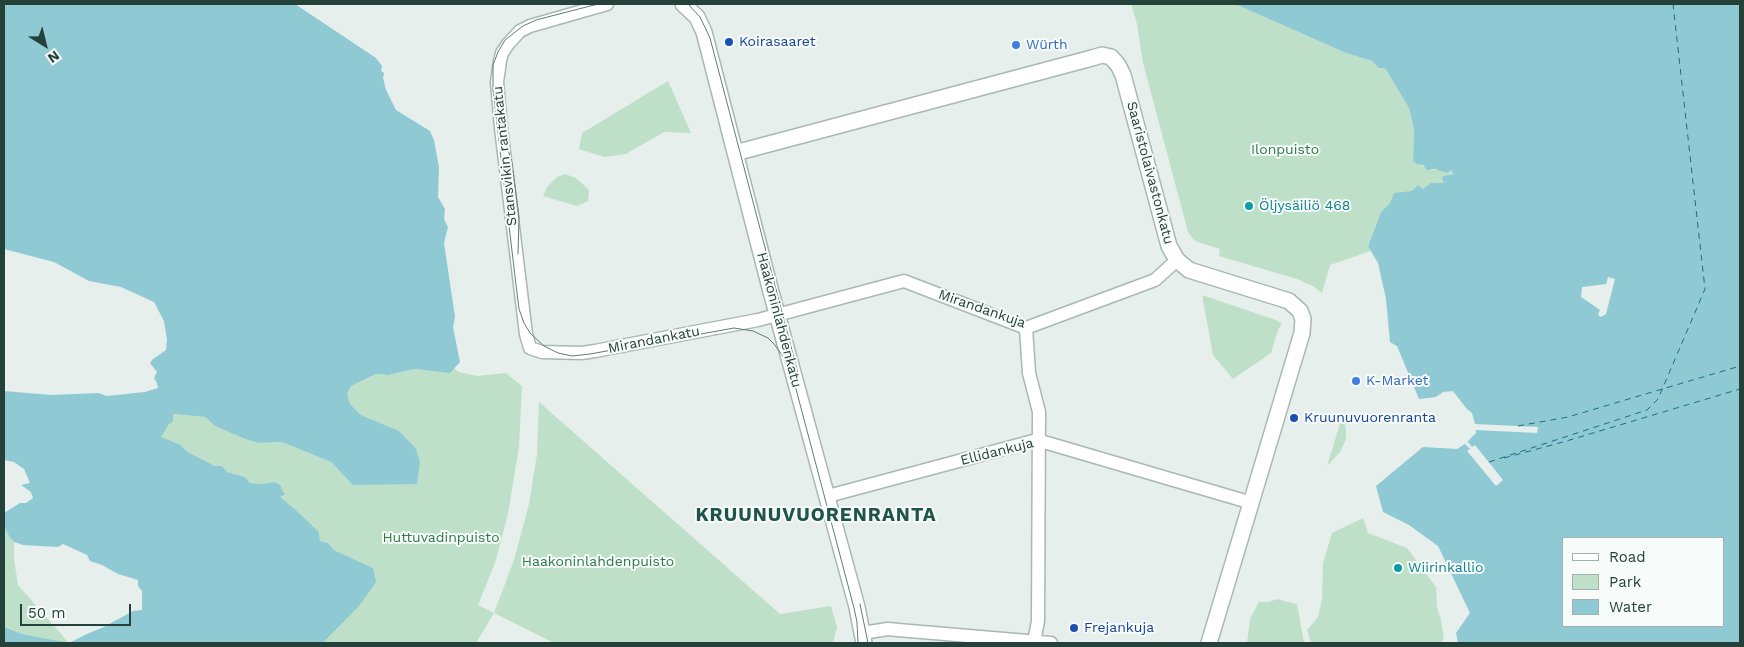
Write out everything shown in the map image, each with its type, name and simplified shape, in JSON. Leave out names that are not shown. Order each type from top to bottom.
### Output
[{"type":"street","name":"Stansvikin rantakatu","points":[[530,348],[525,329],[501,128],[497,82],[500,61],[505,48],[520,31],[607,4]]},
{"type":"street","name":"Haakoninlahdenkatu","points":[[683,4],[697,17],[704,32],[778,315],[828,496],[863,638]]},
{"type":"street","name":"Saaristolaivastonkatu","points":[[736,153],[1102,55],[1111,57],[1124,75],[1169,246],[1177,260],[1189,270],[1289,301],[1300,310],[1303,319],[1302,333],[1209,643]]},
{"type":"street","name":"Mirandankuja","points":[[778,315],[904,281],[1026,328],[1155,280],[1177,260]]},
{"type":"street","name":"Mirandankatu","points":[[530,348],[542,352],[582,353],[778,315]]},
{"type":"street","points":[[1026,328],[1029,373],[1038,412],[1038,621],[1034,642]]},
{"type":"street","name":"Ellidankuja","points":[[828,496],[1037,440],[1252,503]]},
{"type":"street","points":[[863,638],[888,629],[1051,643]]},
{"type":"green space","name":"Ilonpuisto","points":[[1131,4],[1235,4],[1346,53],[1372,61],[1379,68],[1385,68],[1409,108],[1414,130],[1413,161],[1430,170],[1451,170],[1454,174],[1443,176],[1442,180],[1445,183],[1412,191],[1386,207],[1381,212],[1368,245],[1371,251],[1330,265],[1322,293],[1313,286],[1297,279],[1219,256],[1220,249],[1195,241],[1188,232],[1143,63],[1137,24]]},
{"type":"green space","points":[[668,81],[691,133],[664,132],[626,154],[604,157],[579,149],[582,133]]},
{"type":"green space","points":[[565,174],[576,178],[589,190],[588,201],[577,206],[543,196],[547,187],[557,177]]},
{"type":"green space","points":[[1202,295],[1276,320],[1282,324],[1278,330],[1271,353],[1233,379],[1213,355]]},
{"type":"green space","name":"Huttuvadinpuisto","points":[[454,368],[459,372],[477,376],[506,373],[522,386],[519,447],[508,514],[495,563],[478,605],[494,613],[476,643],[323,643],[360,605],[368,593],[373,568],[334,550],[328,543],[320,541],[319,532],[279,497],[285,496],[274,482],[250,483],[245,477],[227,472],[222,466],[215,466],[186,451],[181,445],[160,437],[173,414],[205,417],[215,426],[245,439],[258,443],[282,442],[331,462],[353,485],[398,431],[361,415],[350,404],[347,394],[351,386],[376,374],[388,375],[415,369],[450,372]]},
{"type":"green space","name":"Haakoninlahdenpuisto","points":[[539,402],[780,614],[831,606],[837,627],[833,643],[554,643],[494,613],[514,560],[529,504],[537,454]]},
{"type":"green space","points":[[1342,417],[1346,429],[1346,439],[1340,452],[1327,466]]},
{"type":"green space","points":[[1363,518],[1368,533],[1407,548],[1436,587],[1437,607],[1444,638],[1441,643],[1311,643],[1307,630],[1318,617],[1322,599],[1323,563],[1332,533]]},
{"type":"green space","points":[[4,525],[14,542],[14,559],[18,585],[69,643],[22,634],[4,627]]},
{"type":"green space","points":[[1277,599],[1297,604],[1304,643],[1247,643],[1250,619],[1259,602],[1269,602]]},
{"type":"water","points":[[4,4],[295,4],[376,58],[382,66],[381,71],[384,73],[383,78],[386,90],[396,110],[430,131],[434,140],[439,167],[438,197],[445,209],[444,219],[448,227],[444,243],[455,317],[453,327],[460,362],[450,373],[415,369],[388,375],[376,374],[351,386],[347,394],[350,404],[361,415],[399,431],[416,449],[420,462],[417,484],[353,485],[331,462],[282,442],[258,443],[245,439],[215,426],[205,417],[173,414],[173,421],[161,437],[181,445],[186,451],[215,466],[222,466],[227,472],[245,477],[250,483],[274,482],[280,485],[285,495],[280,497],[319,532],[320,541],[328,543],[334,550],[373,568],[376,582],[360,605],[323,643],[69,643],[133,611],[142,610],[142,591],[138,586],[138,580],[118,574],[90,561],[87,555],[63,544],[58,547],[23,545],[14,542],[9,536],[4,525],[4,513],[20,503],[26,503],[33,498],[31,492],[21,485],[30,483],[24,469],[14,462],[4,460],[4,391],[51,395],[98,393],[107,396],[145,392],[158,388],[154,378],[157,372],[150,363],[166,350],[167,340],[164,321],[154,302],[121,287],[89,281],[54,262],[4,249]]},
{"type":"water","points":[[1235,4],[1740,4],[1740,643],[1458,643],[1456,633],[1470,613],[1438,546],[1409,525],[1383,512],[1376,486],[1423,447],[1457,449],[1465,444],[1476,433],[1475,424],[1472,413],[1453,391],[1443,392],[1436,397],[1419,399],[1397,346],[1390,342],[1386,299],[1378,263],[1368,246],[1381,212],[1390,203],[1394,193],[1412,191],[1418,185],[1423,189],[1431,183],[1444,183],[1443,176],[1454,174],[1451,170],[1447,173],[1435,169],[1427,170],[1423,165],[1413,161],[1414,130],[1409,108],[1385,68],[1379,68],[1372,61],[1346,53]]},
{"type":"water","points":[[4,627],[22,634],[69,643],[4,643]]},
{"type":"pier","points":[[1608,277],[1615,279],[1606,314],[1601,317],[1598,315],[1600,310],[1581,297],[1582,287],[1606,284]]},
{"type":"pier","name":"Kruunuvuorenranta","points":[[1475,424],[1538,427],[1537,433],[1475,430]]},
{"type":"pier","points":[[1467,441],[1472,447],[1475,445],[1503,480],[1496,486],[1467,451],[1470,449],[1465,444]]},
{"type":"ferry route","points":[[1489,462],[1647,410],[1658,399],[1705,289],[1673,4]]},
{"type":"ferry route","points":[[1518,426],[1568,417],[1740,366]]},
{"type":"ferry route","points":[[1504,458],[1740,389]]},
{"type":"tram line","points":[[598,4],[536,20],[523,26],[505,40],[493,65],[493,90],[516,285],[519,309],[524,323],[530,333],[544,346],[558,353],[572,356],[734,328],[753,331],[768,338],[785,359],[792,374],[854,608],[858,643]]},
{"type":"tram line","points":[[688,4],[700,17],[710,38],[799,377]]},
{"type":"tram line","points":[[503,133],[512,163],[519,217],[518,254]]},
{"type":"tram line","points":[[860,604],[868,643]]},
{"type":"place","name":"Koirasaaret","points":[[729,42]]},
{"type":"place","name":"Würth","points":[[1016,45]]},
{"type":"place","name":"Öljysäiliö 468","points":[[1249,206]]},
{"type":"place","name":"K-Market","points":[[1356,381]]},
{"type":"place","name":"Kruunuvuorenranta","points":[[1294,418]]},
{"type":"place","name":"Wiirinkallio","points":[[1398,568]]},
{"type":"place","name":"Frejankuja","points":[[1074,628]]},
{"type":"district","name":"KRUUNUVUORENRANTA","points":[[816,515]]}]
